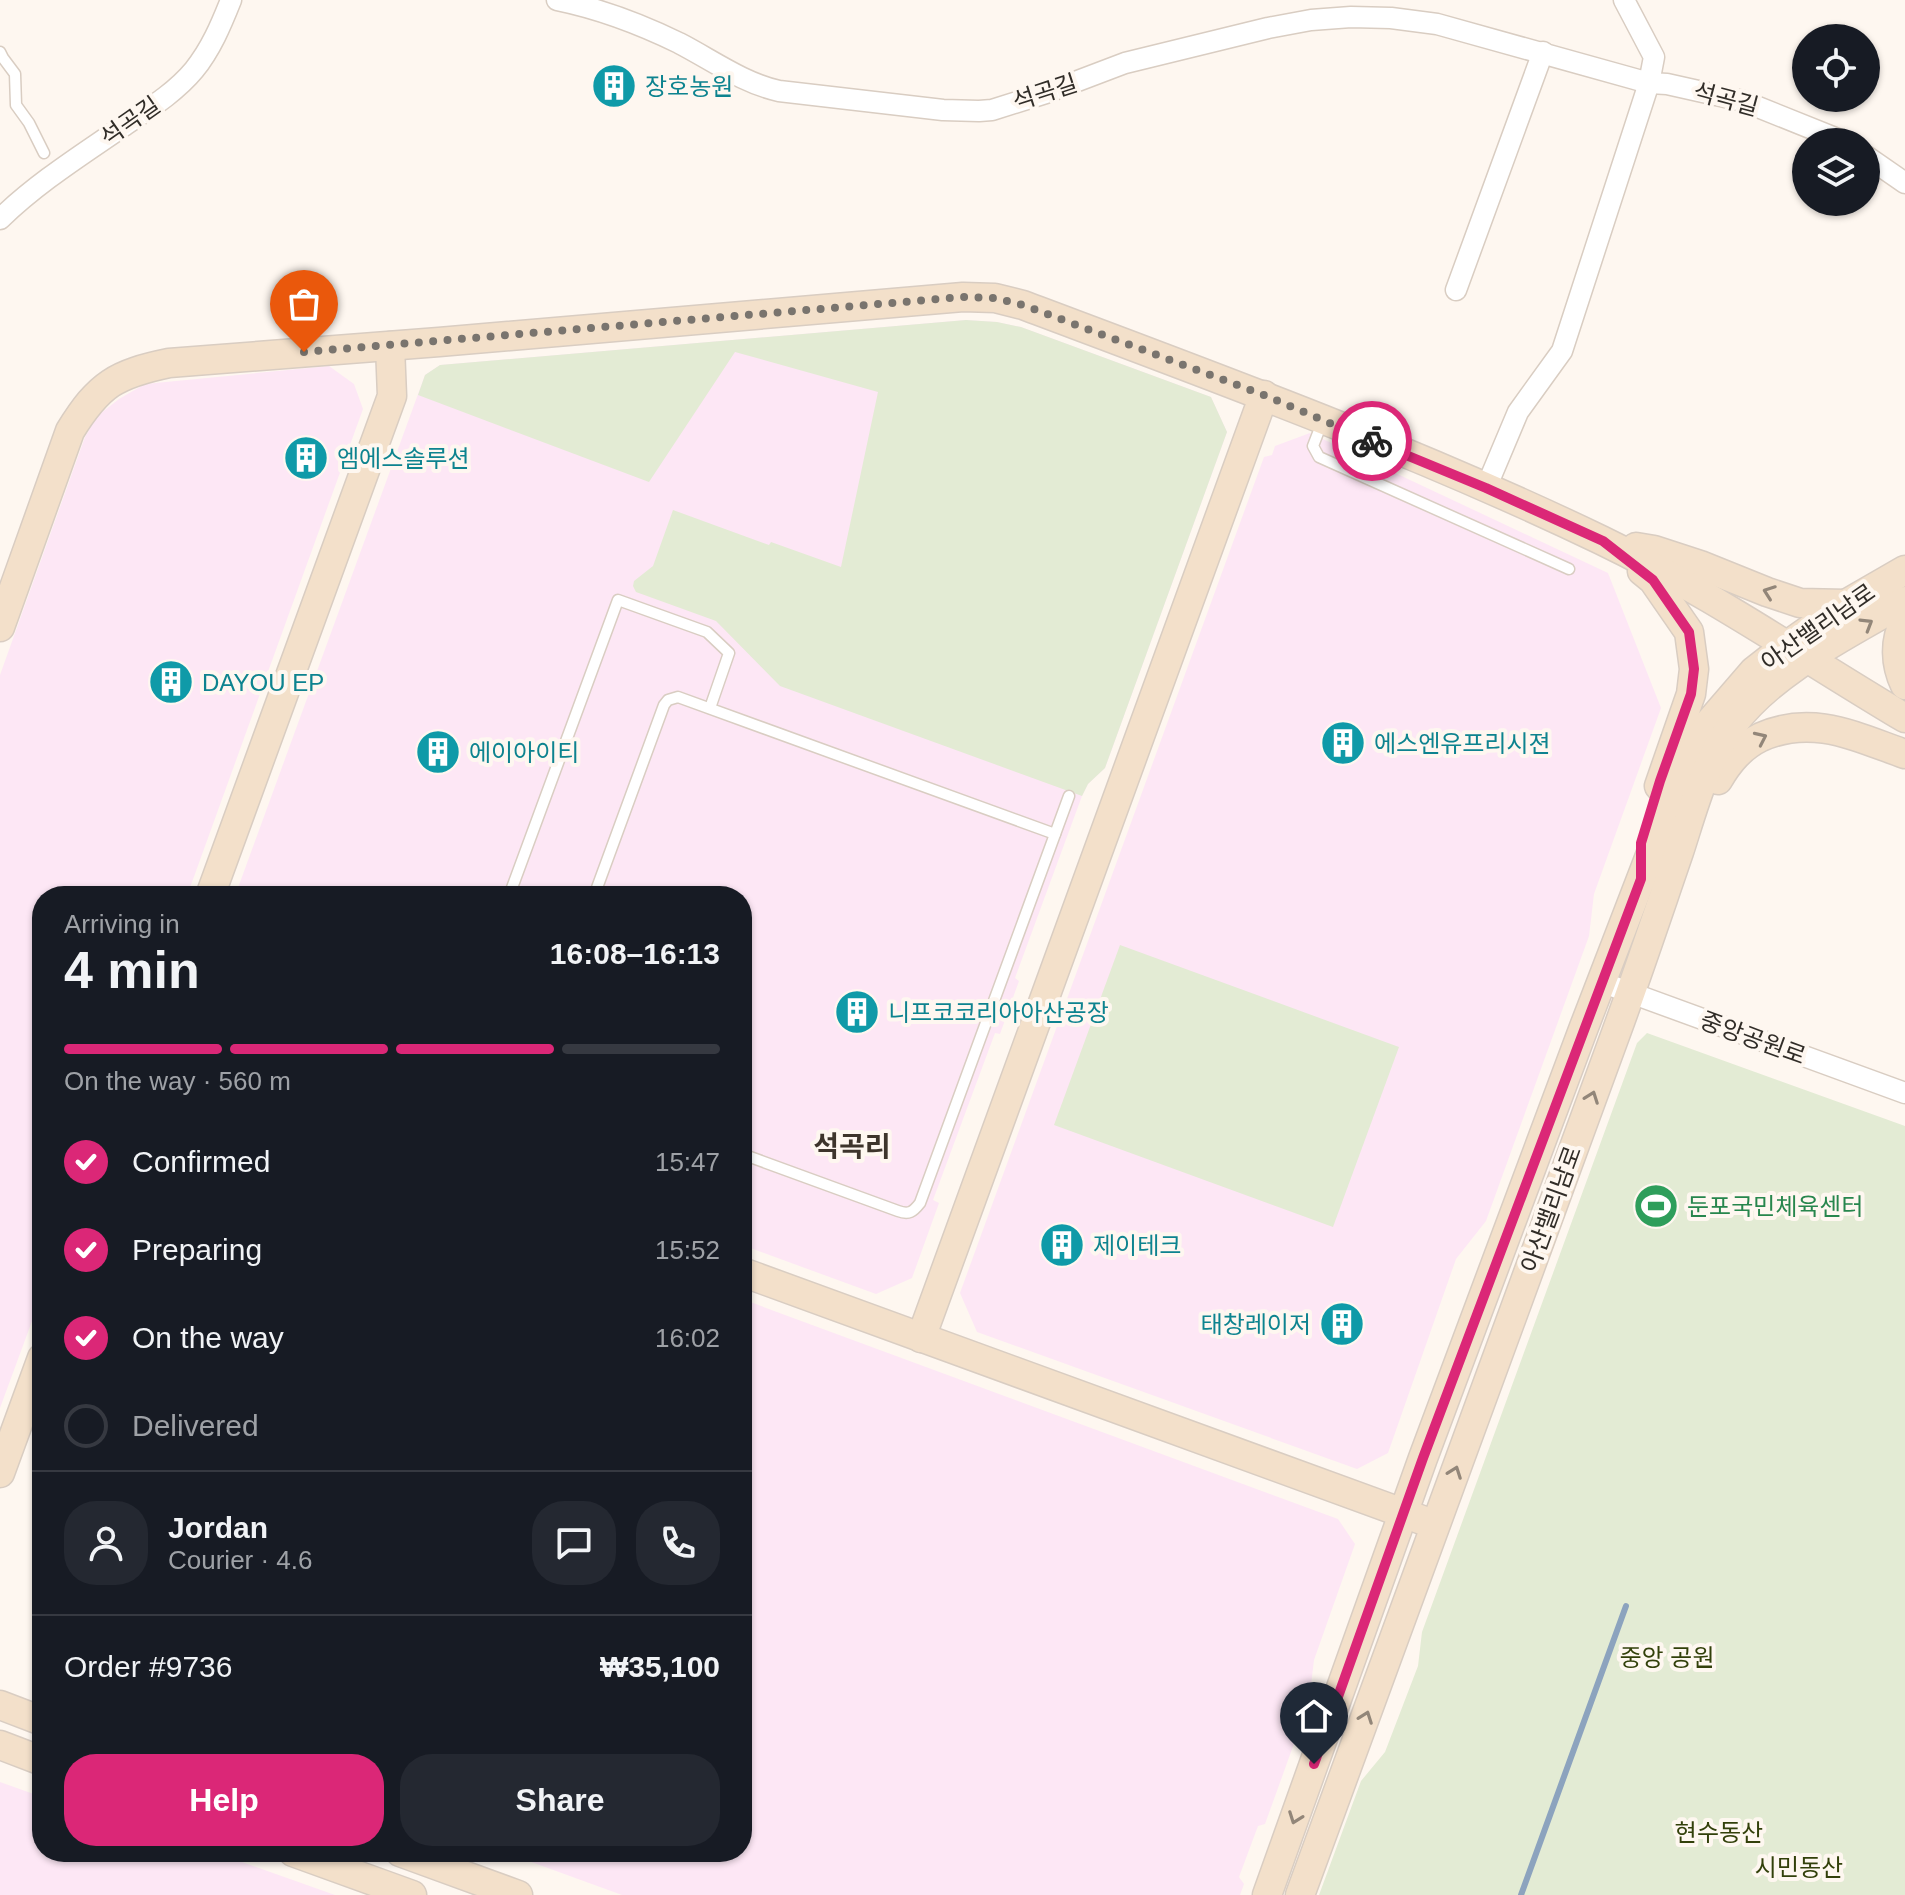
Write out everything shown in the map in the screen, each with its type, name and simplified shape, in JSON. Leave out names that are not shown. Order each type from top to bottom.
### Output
[{"type":"street","name":"석곡길","points":[[0,219],[62,167],[173,91],[192,73],[204,58],[231,0]]},
{"type":"street","name":"석곡길","points":[[557,0],[592,7],[632,21],[758,86],[943,110],[992,110],[1125,63],[1268,28],[1351,17],[1437,24],[1649,83],[1667,84],[1743,101],[1810,128]]},
{"type":"street","points":[[1486,488],[1518,412],[1562,351],[1649,83],[1654,57],[1624,0]]},
{"type":"street","points":[[1456,290],[1543,52]]},
{"type":"street","points":[[1880,166],[1905,183]]},
{"type":"street","points":[[0,627],[70,431],[86,406],[113,380],[139,369],[169,363],[963,297],[995,298],[1037,310],[1264,395],[1603,541],[1725,607],[1905,718]]},
{"type":"street","points":[[214,886],[392,396],[390,346]]},
{"type":"street","points":[[921,1338],[1264,395]]},
{"type":"street","points":[[1603,541],[1654,550],[1800,603],[1846,604]]},
{"type":"street","points":[[1603,541],[1653,580],[1689,632],[1694,669],[1691,694],[1641,843],[1641,879]]},
{"type":"street","name":"아산밸리남로","points":[[1300,1895],[1630,993],[1703,781],[1718,747],[1731,726],[1773,683],[1796,653],[1846,604],[1905,570]]},
{"type":"street","name":"아산밸리남로","points":[[1267,1895],[1423,1458],[1683,770],[1710,722],[1754,671],[1905,601]]},
{"type":"street","points":[[1905,620],[1897,658],[1898,670],[1905,685]]},
{"type":"street","points":[[1682,843],[1727,763],[1752,742],[1768,734],[1786,728],[1820,727],[1905,754]]},
{"type":"street","name":"중앙공원로","points":[[1601,982],[1905,1093]]},
{"type":"street","points":[[752,1276],[1436,1525]]},
{"type":"street","points":[[0,1473],[32,1385]]},
{"type":"street","points":[[0,1705],[32,1717]]},
{"type":"street","points":[[0,1745],[32,1757]]},
{"type":"street","points":[[321,1862],[412,1895]]},
{"type":"street","points":[[427,1862],[518,1895]]},
{"type":"lane","points":[[0,52],[15,74],[16,105],[44,153]]},
{"type":"lane","points":[[1318,433],[1313,446],[1319,457],[1569,569]]},
{"type":"lane","points":[[513,886],[618,600],[707,632],[729,653],[710,708]]},
{"type":"lane","points":[[598,886],[664,705],[678,697],[1055,834]]},
{"type":"lane","points":[[752,1158],[906,1214],[913,1212],[920,1203],[1069,796]]},
{"type":"shaded area","points":[[966,320],[1021,327],[1211,397],[1227,432],[1105,768],[1088,784],[1082,796],[1015,978],[1019,981],[1000,1034],[995,1033],[933,1200],[939,1203],[912,1278],[876,1294],[752,1249],[752,886],[239,886],[425,375],[440,365]]},
{"type":"shaded area","points":[[329,366],[354,384],[363,409],[191,886],[32,886],[32,1321],[0,1408],[0,675],[85,437],[96,417],[145,384]]},
{"type":"shaded area","points":[[1310,433],[1608,573],[1661,708],[1594,894],[1589,936],[1486,1221],[1456,1259],[1388,1453],[1357,1469],[977,1332],[960,1293],[1264,457],[1272,455],[1275,446]]},
{"type":"shaded area","points":[[752,1303],[1338,1519],[1355,1544],[1314,1660],[1309,1702],[1265,1824],[1258,1826],[1239,1877],[1244,1884],[1240,1895],[622,1895],[531,1862],[752,1862]]},
{"type":"shaded area","points":[[0,1782],[32,1793],[32,1862],[242,1862],[335,1895],[0,1895]]},
{"type":"green space","points":[[966,320],[1021,327],[1211,397],[1227,432],[1105,768],[1088,784],[1082,796],[780,686],[716,621],[636,592],[634,581],[653,566],[673,510],[841,567],[878,392],[735,352],[649,482],[418,395],[425,375],[440,365]]},
{"type":"green space","points":[[1120,945],[1399,1047],[1333,1227],[1054,1125]]},
{"type":"green space","name":"중앙 공원","points":[[1647,1033],[1905,1126],[1905,1895],[1319,1895],[1361,1781],[1385,1752],[1418,1666],[1422,1632],[1637,1043]]},
{"type":"waterway","points":[[1521,1895],[1626,1606]]},
{"type":"way so far","points":[[304,352],[963,297],[995,298],[1023,305],[1264,395],[1372,441]]},
{"type":"place","name":"장호농원","points":[[614,86]]},
{"type":"place","name":"엠에스솔루션","points":[[306,458]]},
{"type":"place","name":"DAYOU EP","points":[[171,682]]},
{"type":"place","name":"에스엔유프리시젼","points":[[1343,743]]},
{"type":"place","name":"에이아이티","points":[[438,752]]},
{"type":"place","name":"니프코코리아아산공장","points":[[857,1012]]},
{"type":"place","name":"둔포국민체육센터","points":[[1656,1206]]},
{"type":"place","name":"제이테크","points":[[1062,1245]]},
{"type":"place","name":"태창레이저","points":[[1342,1324]]},
{"type":"district","name":"석곡리","points":[[852,1146]]},
{"type":"route","points":[[1314,1764],[1423,1458],[1641,879],[1641,843],[1691,694],[1694,669],[1689,632],[1653,580],[1603,541],[1372,441]]},
{"type":"park label","name":"현수동산","points":[[1719,1832]]},
{"type":"park label","name":"시민동산","points":[[1799,1867]]}]
